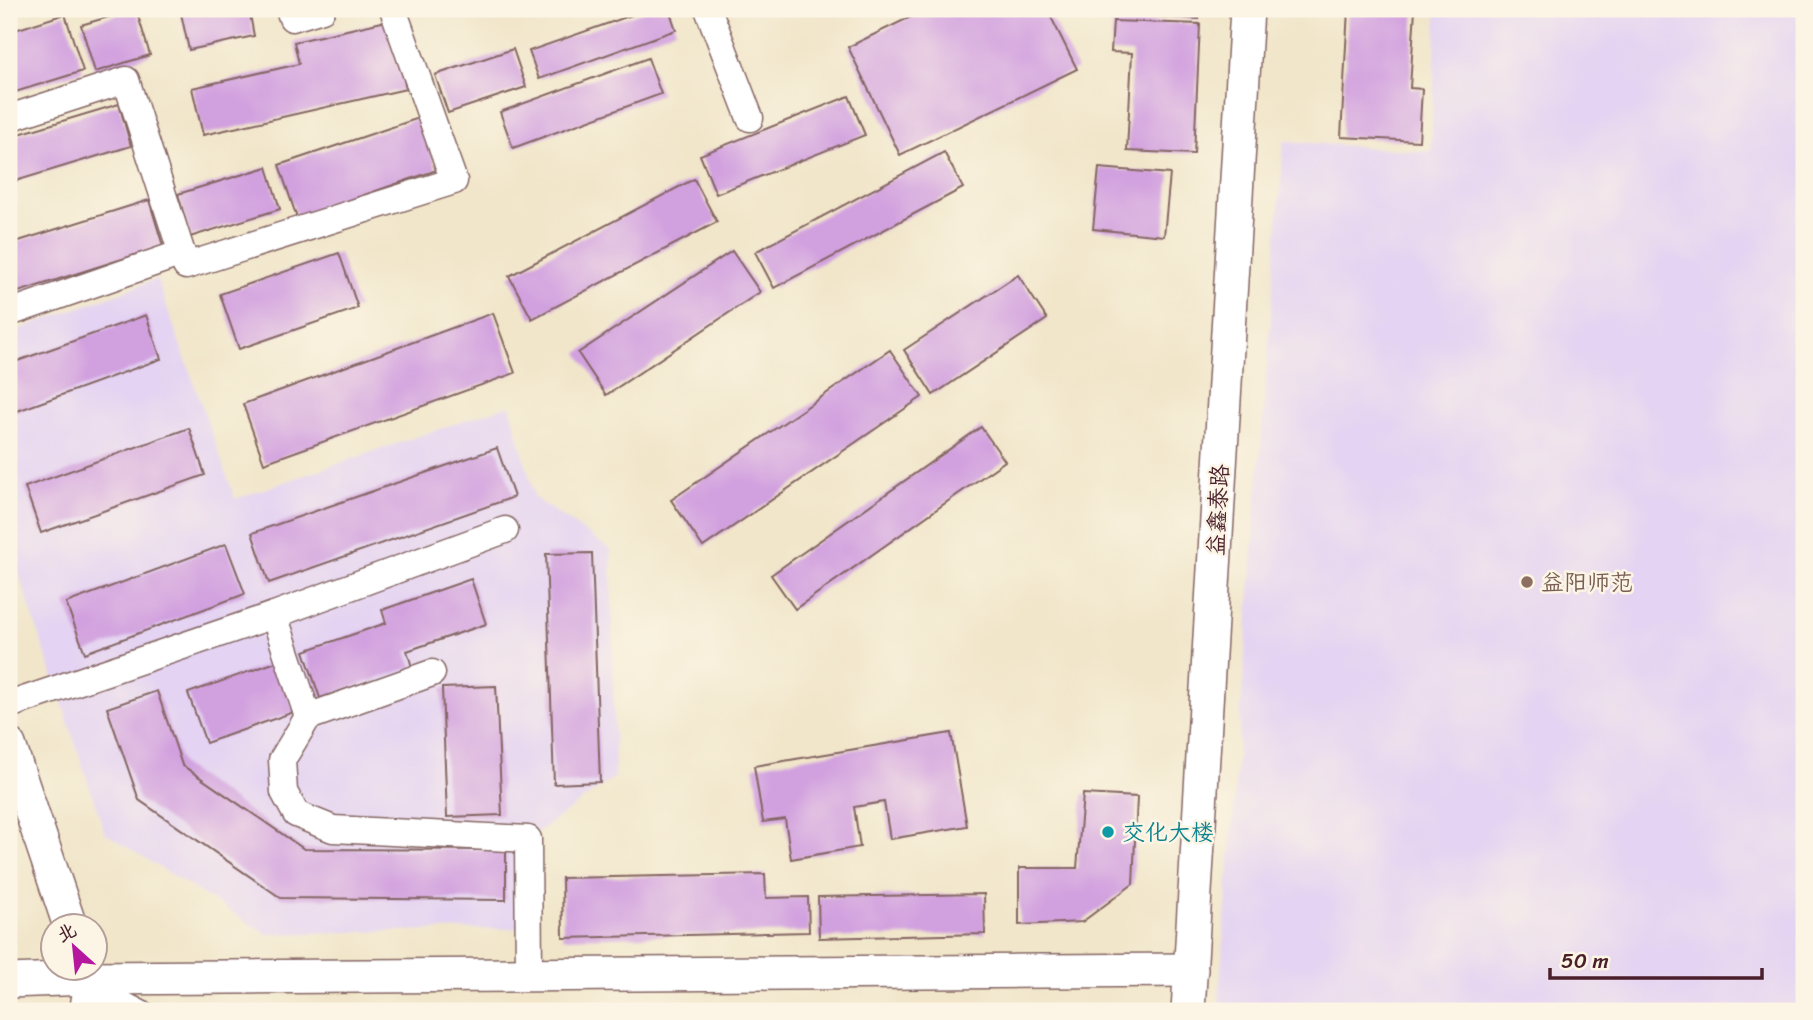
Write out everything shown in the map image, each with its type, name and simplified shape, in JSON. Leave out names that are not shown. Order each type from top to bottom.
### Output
[{"type":"street","points":[[289,9],[292,18],[321,9]]},
{"type":"street","points":[[9,118],[126,80],[186,266],[454,181],[393,9]]},
{"type":"street","points":[[709,9],[750,118]]},
{"type":"street","name":"益鑫泰路","points":[[1188,1011],[1247,9]]},
{"type":"street","points":[[9,313],[182,253]]},
{"type":"street","points":[[9,705],[274,615],[505,530]]},
{"type":"street","points":[[274,615],[308,717]]},
{"type":"street","points":[[432,673],[308,717],[282,760],[284,792],[296,814],[333,829],[528,839],[529,975]]},
{"type":"street","points":[[9,745],[65,912]]},
{"type":"street","points":[[108,973],[529,975],[1191,970]]},
{"type":"street","points":[[9,981],[38,978]]},
{"type":"street","points":[[83,1011],[85,982]]},
{"type":"street","points":[[92,982],[112,1011]]},
{"type":"lane","points":[[101,982],[149,1011]]},
{"type":"shaded area","name":"益阳师范","points":[[1437,9],[1804,9],[1804,1011],[1218,1011],[1284,141],[1431,152]]},
{"type":"shaded area","points":[[157,279],[235,499],[510,405],[535,498],[611,550],[615,777],[533,835],[528,928],[266,934],[105,833],[9,544],[9,333]]},
{"type":"building","points":[[136,9],[150,55],[95,72],[81,25]]},
{"type":"building","points":[[180,9],[249,9],[254,36],[189,50]]},
{"type":"building","points":[[649,9],[669,9],[676,30],[539,79],[529,51]]},
{"type":"building","points":[[927,9],[1047,9],[1077,69],[900,155],[848,47]]},
{"type":"building","points":[[1149,9],[1200,9],[1199,19],[1148,16]]},
{"type":"building","points":[[1348,9],[1415,9],[1410,88],[1422,89],[1419,141],[1341,137]]},
{"type":"building","points":[[65,14],[83,71],[9,94],[9,32]]},
{"type":"building","points":[[391,20],[406,89],[203,135],[192,88],[299,64],[294,42]]},
{"type":"building","points":[[1113,21],[1200,24],[1194,154],[1127,151],[1132,53],[1111,52]]},
{"type":"building","points":[[513,49],[526,87],[448,113],[435,75]]},
{"type":"building","points":[[648,58],[661,94],[513,148],[500,112]]},
{"type":"building","points":[[849,96],[865,135],[716,194],[700,155]]},
{"type":"building","points":[[119,104],[131,146],[9,183],[9,137]]},
{"type":"building","points":[[419,118],[437,170],[297,218],[279,165]]},
{"type":"building","points":[[944,152],[963,188],[774,288],[755,252]]},
{"type":"building","points":[[267,167],[280,209],[190,237],[178,194]]},
{"type":"building","points":[[1099,168],[1170,174],[1164,236],[1093,229]]},
{"type":"building","points":[[694,179],[717,222],[532,319],[509,276]]},
{"type":"building","points":[[149,200],[163,246],[9,295],[9,244]]},
{"type":"building","points":[[732,251],[760,292],[606,395],[578,353]]},
{"type":"building","points":[[339,253],[358,308],[239,349],[220,294]]},
{"type":"building","points":[[1018,275],[1047,319],[933,395],[904,350]]},
{"type":"building","points":[[493,313],[515,373],[264,463],[243,404]]},
{"type":"building","points":[[146,315],[161,359],[9,414],[9,364]]},
{"type":"building","points":[[890,350],[922,397],[703,547],[671,500]]},
{"type":"building","points":[[981,427],[1005,461],[795,609],[771,575]]},
{"type":"building","points":[[189,428],[205,475],[41,533],[25,487]]},
{"type":"building","points":[[497,448],[514,497],[269,583],[252,533]]},
{"type":"building","points":[[226,544],[245,594],[85,653],[66,603]]},
{"type":"building","points":[[592,553],[600,782],[554,784],[546,554]]},
{"type":"building","points":[[471,579],[486,624],[407,651],[412,667],[320,698],[304,651],[386,623],[382,610]]},
{"type":"building","points":[[276,662],[294,712],[206,743],[188,693]]},
{"type":"building","points":[[496,686],[502,815],[447,817],[442,688]]},
{"type":"building","points":[[157,691],[182,765],[304,849],[506,850],[506,900],[281,898],[139,800],[107,708]]},
{"type":"building","points":[[951,733],[967,826],[890,839],[884,802],[854,807],[860,847],[791,859],[785,819],[763,822],[754,766]]},
{"type":"building","name":"交化大楼","points":[[1083,794],[1137,797],[1133,884],[1082,922],[1019,925],[1019,868],[1077,868]]},
{"type":"building","points":[[765,874],[766,898],[808,897],[809,932],[563,938],[562,878]]},
{"type":"building","points":[[984,894],[985,934],[819,938],[818,897]]},
{"type":"place","name":"益阳师范","points":[[1527,582]]},
{"type":"place","name":"交化大楼","points":[[1108,832]]}]
